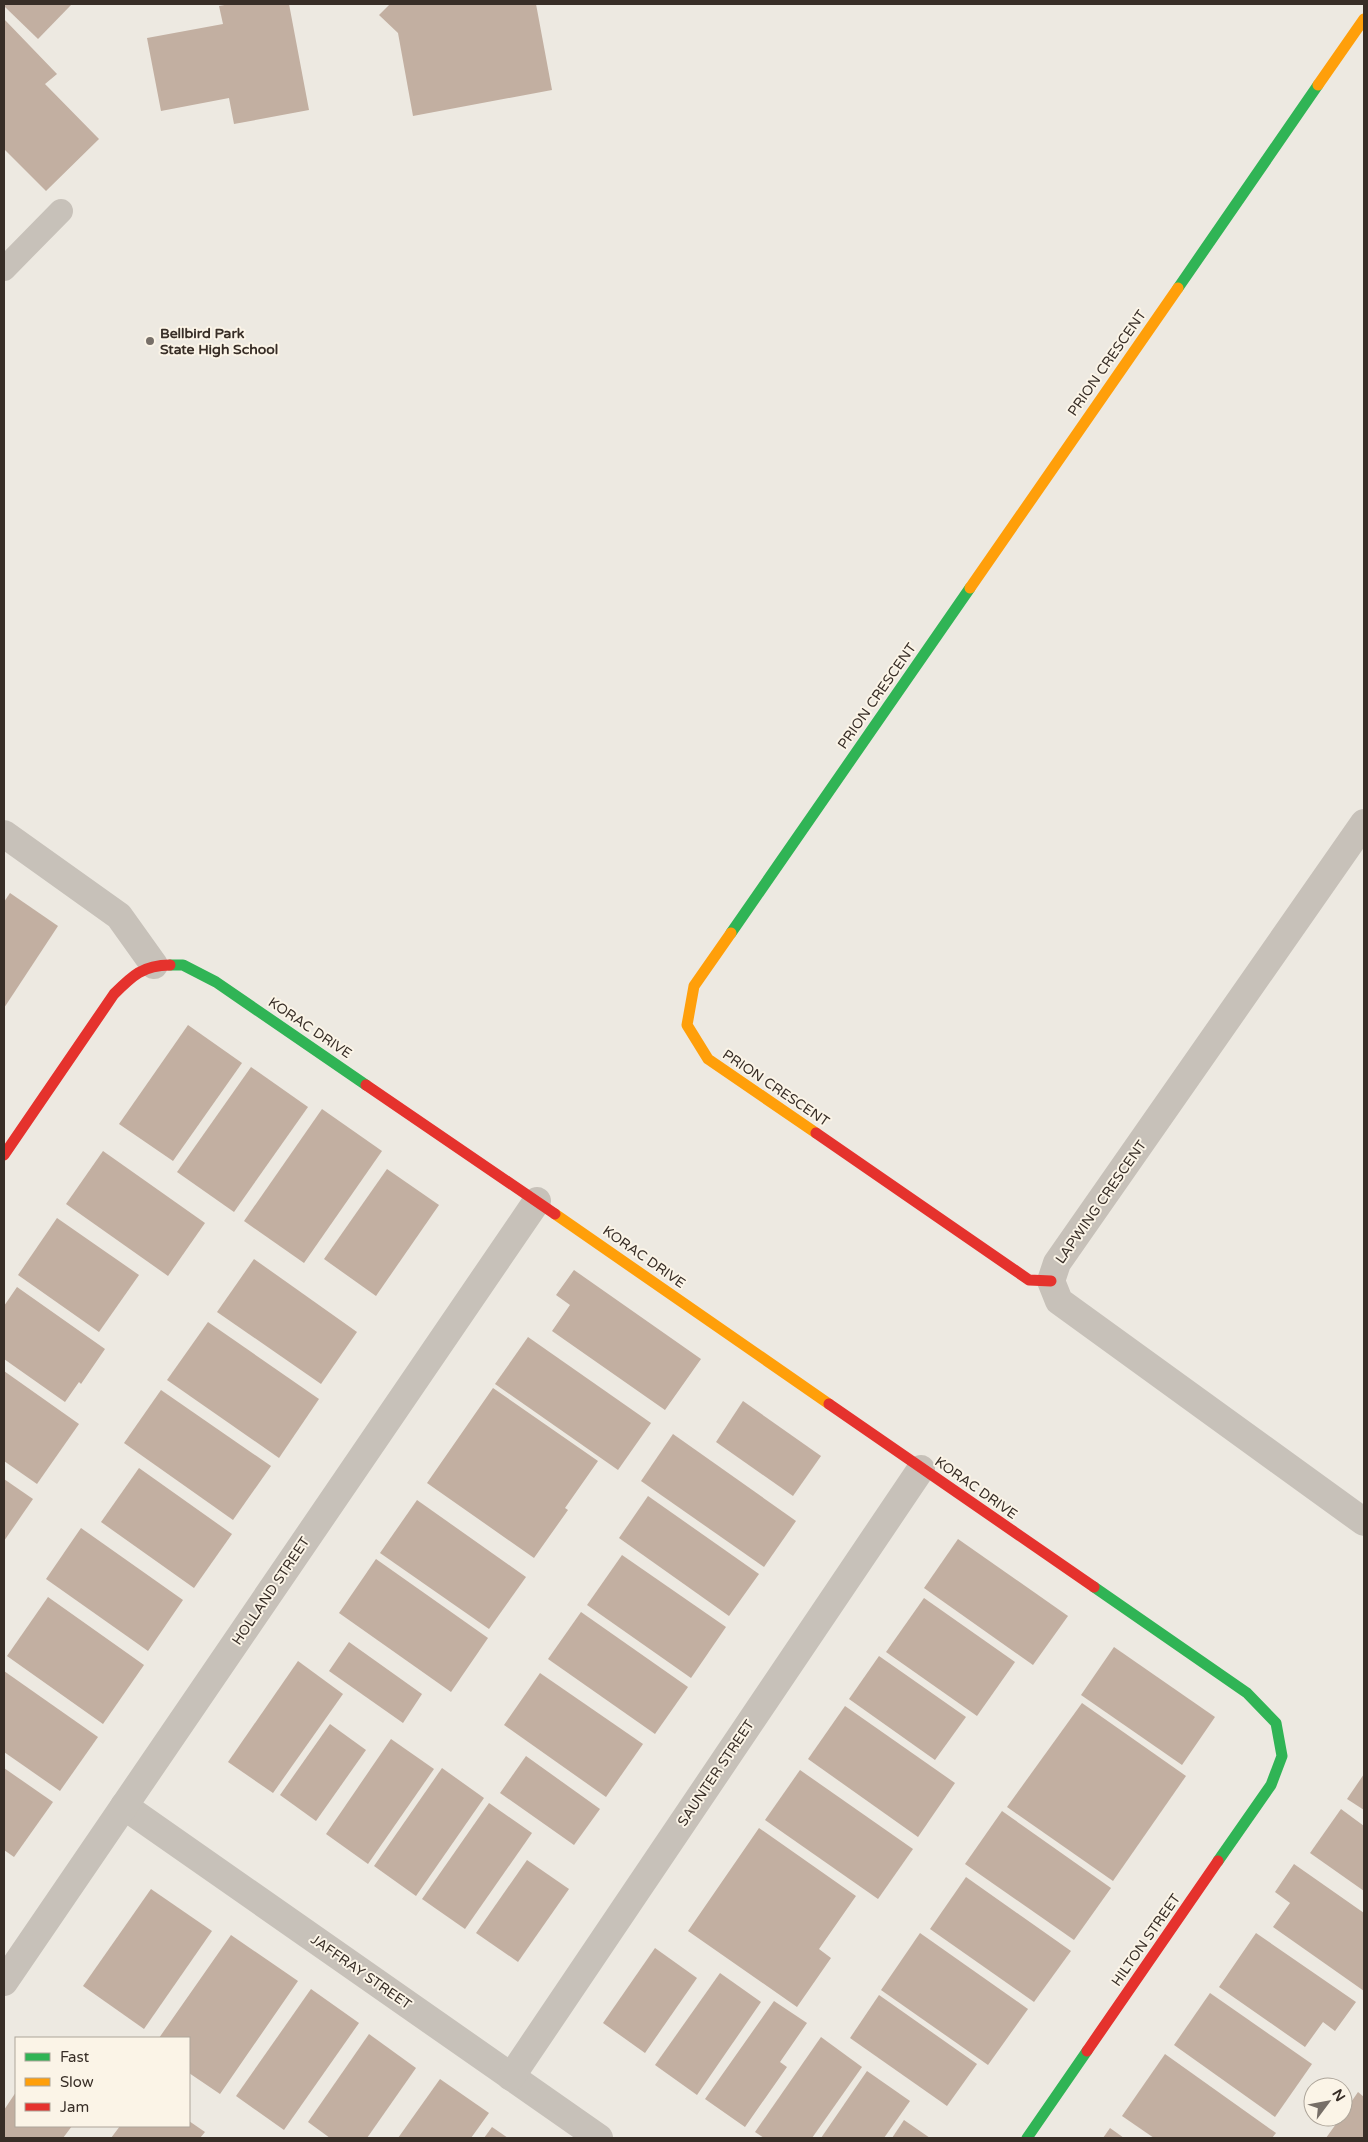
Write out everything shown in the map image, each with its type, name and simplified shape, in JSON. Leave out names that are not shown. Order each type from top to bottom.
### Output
[{"type":"street","name":"PRION CRESCENT","points":[[1051,1281],[1029,1280],[708,1060],[687,1025],[694,986],[1364,19]]},
{"type":"street","name":"LAPWING CRESCENT","points":[[1364,823],[1057,1263],[1051,1281],[1059,1301],[1364,1522]]},
{"type":"street","points":[[4,834],[119,916],[154,965]]},
{"type":"street","name":"KORAC DRIVE","points":[[4,1155],[114,994],[133,975],[154,965],[183,965],[216,982],[538,1201],[1247,1693],[1276,1723],[1282,1756]]},
{"type":"street","name":"HOLLAND STREET","points":[[4,1982],[538,1201]]},
{"type":"street","name":"SAUNTER STREET","points":[[511,2077],[922,1469]]},
{"type":"street","name":"HILTON STREET","points":[[1028,2138],[1271,1785],[1282,1756]]},
{"type":"street","name":"JAFFRAY STREET","points":[[124,1806],[599,2138]]},
{"type":"lane","points":[[4,270],[61,211]]},
{"type":"building","points":[[4,4],[72,4],[38,39]]},
{"type":"building","points":[[230,4],[289,4],[309,110],[234,124],[229,98],[161,111],[147,38],[223,24],[219,6]]},
{"type":"building","points":[[390,4],[536,4],[552,90],[413,116],[398,33],[379,15]]},
{"type":"building","points":[[4,19],[57,74],[45,84],[99,139],[46,191],[4,149]]},
{"type":"building","points":[[10,893],[58,926],[4,1008],[4,902]]},
{"type":"building","points":[[188,1025],[242,1063],[173,1161],[119,1124]]},
{"type":"building","points":[[251,1067],[308,1107],[234,1212],[177,1172]]},
{"type":"building","points":[[322,1109],[382,1151],[304,1263],[244,1221]]},
{"type":"building","points":[[103,1151],[205,1223],[168,1276],[66,1204]]},
{"type":"building","points":[[387,1169],[439,1205],[376,1296],[324,1259]]},
{"type":"building","points":[[57,1218],[139,1275],[99,1332],[18,1275]]},
{"type":"building","points":[[254,1259],[357,1332],[321,1384],[217,1312]]},
{"type":"building","points":[[574,1270],[701,1359],[665,1410],[552,1331],[570,1305],[556,1295]]},
{"type":"building","points":[[17,1287],[105,1349],[81,1384],[79,1382],[65,1402],[4,1359],[4,1306]]},
{"type":"building","points":[[208,1322],[319,1399],[279,1458],[167,1380]]},
{"type":"building","points":[[528,1337],[651,1423],[618,1470],[495,1384]]},
{"type":"building","points":[[4,1371],[79,1424],[37,1484],[4,1461]]},
{"type":"building","points":[[493,1388],[598,1461],[565,1508],[568,1510],[534,1558],[427,1483]]},
{"type":"building","points":[[161,1390],[271,1466],[233,1520],[124,1443]]},
{"type":"building","points":[[743,1401],[821,1456],[793,1496],[716,1442]]},
{"type":"building","points":[[673,1434],[796,1521],[764,1567],[641,1481]]},
{"type":"building","points":[[139,1468],[232,1534],[194,1588],[101,1522]]},
{"type":"building","points":[[4,1479],[33,1499],[4,1541]]},
{"type":"building","points":[[648,1496],[759,1574],[729,1616],[619,1538]]},
{"type":"building","points":[[417,1500],[526,1577],[489,1629],[380,1553]]},
{"type":"building","points":[[81,1528],[183,1600],[148,1651],[46,1579]]},
{"type":"building","points":[[958,1539],[1068,1616],[1033,1665],[924,1588]]},
{"type":"building","points":[[622,1555],[726,1627],[691,1678],[587,1605]]},
{"type":"building","points":[[376,1559],[488,1638],[451,1692],[339,1613]]},
{"type":"building","points":[[48,1597],[144,1665],[103,1724],[7,1656]]},
{"type":"building","points":[[924,1598],[1015,1662],[977,1716],[886,1652]]},
{"type":"building","points":[[581,1612],[688,1687],[655,1734],[548,1659]]},
{"type":"building","points":[[349,1642],[422,1694],[403,1723],[329,1671]]},
{"type":"building","points":[[1114,1647],[1215,1717],[1182,1765],[1081,1695]]},
{"type":"building","points":[[879,1656],[966,1717],[935,1760],[849,1699]]},
{"type":"building","points":[[298,1661],[343,1694],[273,1793],[228,1762]]},
{"type":"building","points":[[4,1671],[98,1737],[60,1791],[4,1752]]},
{"type":"building","points":[[540,1673],[643,1744],[606,1797],[504,1725]]},
{"type":"building","points":[[1082,1703],[1186,1776],[1113,1881],[1007,1807]]},
{"type":"building","points":[[845,1706],[955,1783],[918,1837],[808,1759]]},
{"type":"building","points":[[330,1724],[366,1750],[316,1821],[280,1795]]},
{"type":"building","points":[[391,1739],[434,1769],[368,1864],[326,1834]]},
{"type":"building","points":[[526,1756],[600,1809],[574,1845],[500,1793]]},
{"type":"building","points":[[4,1768],[53,1802],[14,1857],[4,1850]]},
{"type":"building","points":[[442,1768],[484,1798],[416,1896],[374,1866]]},
{"type":"building","points":[[800,1770],[913,1849],[878,1899],[765,1820]]},
{"type":"building","points":[[1364,1774],[1364,1810],[1347,1799]]},
{"type":"building","points":[[489,1803],[532,1833],[465,1929],[422,1899]]},
{"type":"building","points":[[1341,1809],[1364,1826],[1364,1891],[1310,1853]]},
{"type":"building","points":[[1002,1811],[1111,1888],[1074,1940],[965,1864]]},
{"type":"building","points":[[759,1828],[856,1896],[819,1949],[831,1958],[797,2007],[688,1931]]},
{"type":"building","points":[[527,1860],[569,1889],[518,1962],[476,1933]]},
{"type":"building","points":[[1294,1864],[1364,1913],[1364,1991],[1273,1927],[1290,1903],[1275,1892]]},
{"type":"building","points":[[966,1877],[1071,1951],[1034,2002],[930,1929]]},
{"type":"building","points":[[151,1889],[212,1931],[144,2029],[83,1986]]},
{"type":"building","points":[[920,1933],[1028,2009],[988,2065],[881,1990]]},
{"type":"building","points":[[1256,1933],[1356,2002],[1335,2031],[1323,2022],[1305,2047],[1219,1987]]},
{"type":"building","points":[[231,1935],[298,1981],[220,2094],[190,2074],[190,2037],[160,2037]]},
{"type":"building","points":[[655,1948],[697,1978],[645,2053],[603,2023]]},
{"type":"building","points":[[720,1973],[761,2002],[697,2095],[655,2065]]},
{"type":"building","points":[[311,1989],[359,2023],[284,2130],[236,2096]]},
{"type":"building","points":[[1210,1993],[1312,2064],[1275,2117],[1174,2045]]},
{"type":"building","points":[[879,1995],[977,2064],[947,2106],[850,2038]]},
{"type":"building","points":[[774,2001],[807,2023],[780,2062],[787,2067],[745,2127],[705,2099]]},
{"type":"building","points":[[369,2034],[416,2068],[367,2138],[330,2138],[308,2122]]},
{"type":"building","points":[[821,2037],[862,2067],[812,2138],[764,2138],[755,2132]]},
{"type":"building","points":[[1165,2054],[1276,2133],[1272,2138],[1154,2138],[1122,2116]]},
{"type":"building","points":[[867,2071],[910,2101],[884,2138],[821,2138]]},
{"type":"building","points":[[440,2079],[489,2113],[471,2138],[398,2138]]},
{"type":"building","points":[[1358,2092],[1364,2097],[1364,2138],[1326,2138],[1334,2127],[1353,2127],[1353,2099]]},
{"type":"building","points":[[15,2094],[15,2127],[71,2127],[63,2138],[4,2138],[4,2110]]},
{"type":"building","points":[[904,2120],[930,2138],[892,2138]]},
{"type":"building","points":[[190,2122],[205,2132],[200,2138],[111,2138],[119,2127],[190,2127]]},
{"type":"building","points":[[492,2127],[508,2138],[484,2138]]},
{"type":"building","points":[[1110,2128],[1124,2138],[1103,2138]]},
{"type":"traffic: fast","points":[[1178,288],[1318,85]]},
{"type":"traffic: fast","points":[[731,933],[970,588]]},
{"type":"traffic: fast","points":[[170,965],[183,965],[216,982],[366,1085]]},
{"type":"traffic: fast","points":[[1094,1587],[1247,1693],[1276,1723],[1282,1756],[1271,1785],[1218,1861]]},
{"type":"traffic: fast","points":[[1027,2138],[1087,2051]]},
{"type":"traffic: slow","points":[[1318,85],[1364,19]]},
{"type":"traffic: slow","points":[[970,588],[1178,288]]},
{"type":"traffic: slow","points":[[731,933],[694,986],[687,1025],[708,1059],[816,1133]]},
{"type":"traffic: slow","points":[[555,1214],[829,1404]]},
{"type":"traffic: jam","points":[[4,1155],[114,994],[145,969],[170,965]]},
{"type":"traffic: jam","points":[[366,1085],[555,1214]]},
{"type":"traffic: jam","points":[[816,1133],[1029,1280],[1051,1281]]},
{"type":"traffic: jam","points":[[829,1404],[1094,1587]]},
{"type":"traffic: jam","points":[[1087,2051],[1218,1861]]},
{"type":"place","name":"Bellbird Park State High School","points":[[150,341]]}]
